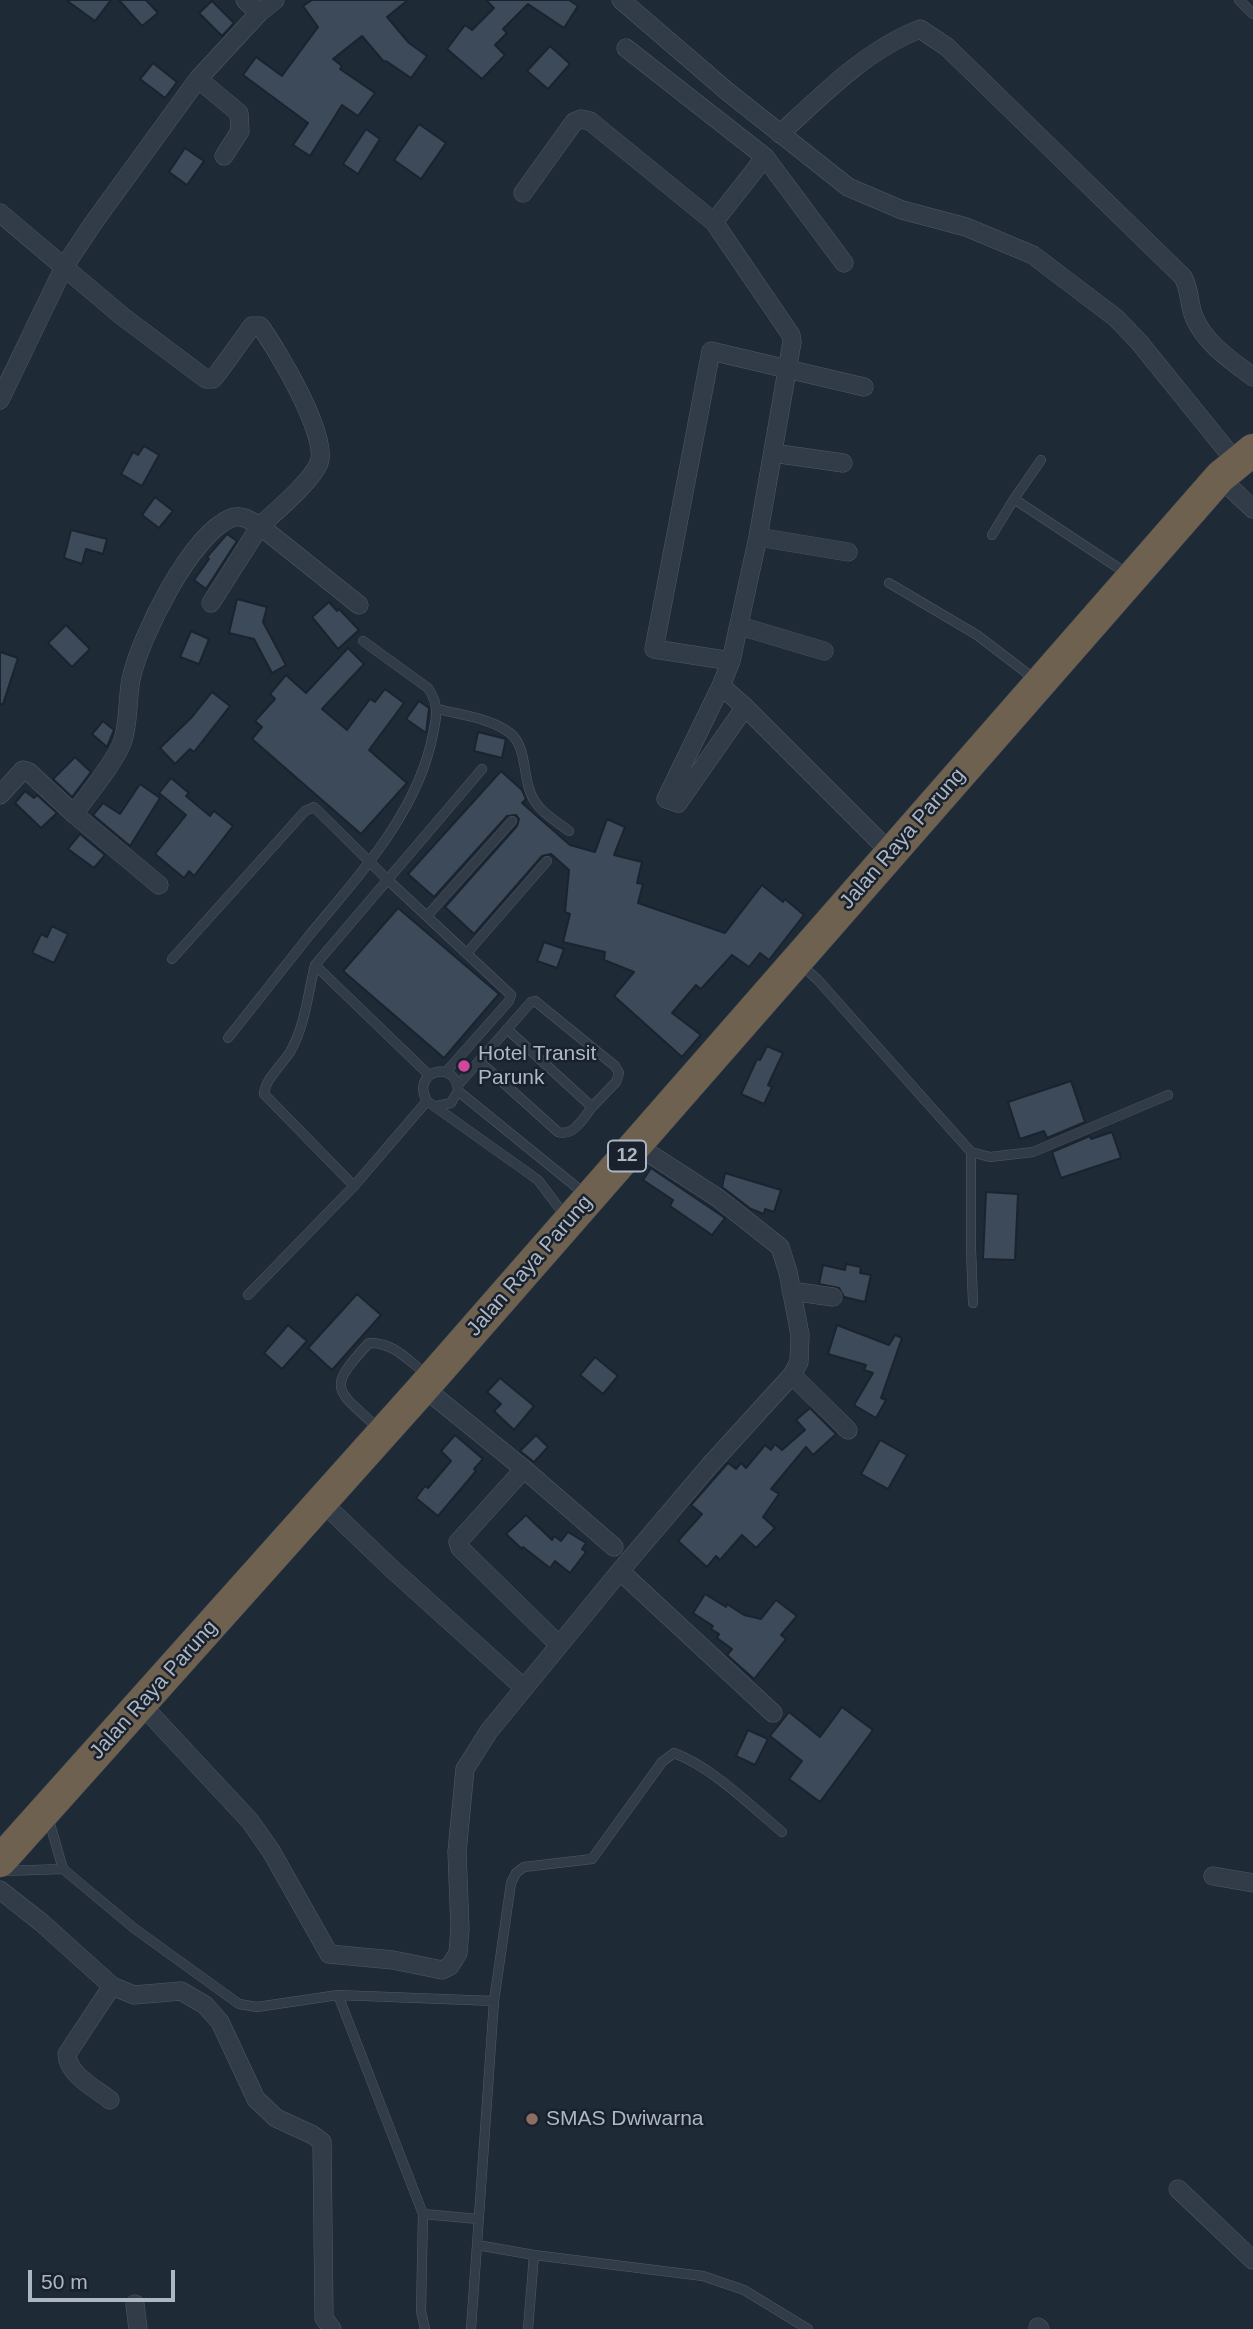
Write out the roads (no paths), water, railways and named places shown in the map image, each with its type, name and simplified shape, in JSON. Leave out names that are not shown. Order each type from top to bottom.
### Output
[{"type":"highway","name":"Jalan Raya Parung","points":[[0,1861],[321,1501],[419,1379],[797,961],[1253,430]]},
{"type":"highway","name":"Jalan Raya Parung","points":[[632,1142],[882,844],[1228,462]]},
{"type":"highway","name":"Jalan Raya Parung","points":[[0,1838],[378,1428]]},
{"type":"street","points":[[245,0],[259,13]]},
{"type":"street","points":[[0,400],[64,267],[94,222],[198,79],[259,13],[275,0]]},
{"type":"street","points":[[621,0],[646,24],[848,187],[902,210],[965,227],[1033,255],[1116,318],[1139,342],[1228,462],[1253,509]]},
{"type":"street","points":[[780,134],[830,87],[897,38],[920,29],[947,47],[1183,277],[1189,288],[1195,321],[1217,349],[1253,377]]},
{"type":"street","points":[[626,48],[765,157],[844,263]]},
{"type":"street","points":[[198,79],[239,113],[240,131],[224,156]]},
{"type":"street","points":[[523,193],[574,122],[581,119],[590,121],[714,222],[791,335],[792,342],[758,537],[731,661],[666,799],[678,803],[745,707]]},
{"type":"street","points":[[714,222],[765,157]]},
{"type":"street","points":[[0,214],[122,316],[206,379],[213,379],[252,326],[260,326],[304,401],[313,425],[320,458],[318,465],[260,526],[211,603]]},
{"type":"street","points":[[731,661],[654,649],[711,351],[864,387]]},
{"type":"street","points":[[773,453],[844,463]]},
{"type":"street","points":[[74,814],[120,746],[132,677],[163,601],[187,561],[210,533],[231,518],[243,517],[260,526],[359,606]]},
{"type":"street","points":[[758,537],[848,552]]},
{"type":"street","points":[[740,626],[824,651]]},
{"type":"street","points":[[721,686],[882,844]]},
{"type":"street","points":[[0,795],[23,770],[29,772],[74,814],[159,885]]},
{"type":"street","points":[[141,1704],[250,1821],[271,1851],[329,1954],[393,1960],[442,1970],[450,1966],[458,1953],[460,1928],[457,1852],[466,1769],[489,1731],[559,1645],[711,1464],[792,1375],[799,1362],[800,1335],[788,1272],[780,1247],[718,1198],[632,1142]]},
{"type":"street","points":[[791,1291],[833,1297]]},
{"type":"street","points":[[792,1375],[848,1430]]},
{"type":"street","points":[[419,1379],[614,1547]]},
{"type":"street","points":[[524,1469],[458,1542],[460,1548],[559,1645]]},
{"type":"street","points":[[321,1501],[524,1688]]},
{"type":"street","points":[[620,1571],[772,1713]]},
{"type":"street","points":[[1213,1876],[1253,1883]]},
{"type":"street","points":[[0,1890],[42,1923],[112,1986],[134,1995],[181,1991],[205,2006],[220,2022],[256,2098],[276,2118],[322,2141],[324,2318],[332,2329]]},
{"type":"street","points":[[110,2100],[72,2069],[67,2061],[67,2054],[112,1986]]},
{"type":"street","points":[[1178,2189],[1253,2260]]},
{"type":"street","points":[[135,2304],[138,2329]]},
{"type":"lane","points":[[1239,0],[1253,14]]},
{"type":"lane","points":[[992,534],[1041,460]]},
{"type":"lane","points":[[1014,499],[1126,573]]},
{"type":"lane","points":[[889,583],[977,635],[1032,677]]},
{"type":"lane","points":[[228,1038],[370,862],[404,810],[428,760],[438,709],[428,688],[363,641]]},
{"type":"lane","points":[[438,709],[496,725],[511,733],[521,748],[523,769],[534,801],[569,831]]},
{"type":"lane","points":[[354,1186],[264,1094],[266,1086],[292,1049],[315,965],[482,769]]},
{"type":"lane","points":[[172,959],[310,808],[314,807],[388,880],[509,991],[511,998],[446,1072]]},
{"type":"lane","points":[[427,916],[512,821]]},
{"type":"lane","points":[[467,953],[547,862]]},
{"type":"lane","points":[[797,961],[817,979],[971,1152],[990,1157],[1032,1152],[1168,1095]]},
{"type":"lane","points":[[315,965],[429,1075]]},
{"type":"lane","points":[[437,1106],[451,1103],[458,1088],[479,1061],[531,1002],[535,1002],[615,1066],[619,1073],[616,1082],[570,1132],[564,1134],[558,1132],[479,1061]]},
{"type":"lane","points":[[507,1030],[592,1107]]},
{"type":"lane","points":[[446,1072],[455,1080],[458,1088],[575,1205],[427,1101],[422,1087],[429,1075],[446,1072]]},
{"type":"lane","points":[[248,1295],[354,1186],[427,1101]]},
{"type":"lane","points":[[971,1152],[973,1303]]},
{"type":"lane","points":[[378,1428],[341,1392],[340,1378],[349,1364],[369,1343],[380,1342],[394,1349],[419,1379]]},
{"type":"lane","points":[[471,2329],[494,2001],[511,1883],[516,1873],[524,1867],[593,1859],[662,1762],[674,1754],[685,1757],[716,1779],[782,1832]]},
{"type":"lane","points":[[46,1811],[63,1870],[135,1929],[239,2004],[257,2007],[338,1995],[494,2001]]},
{"type":"lane","points":[[0,1871],[63,1870]]},
{"type":"lane","points":[[338,1995],[423,2214],[421,2311],[425,2329]]},
{"type":"lane","points":[[423,2214],[478,2219]]},
{"type":"lane","points":[[477,2245],[534,2255],[703,2276],[744,2290],[808,2329]]},
{"type":"lane","points":[[528,2329],[534,2255]]},
{"type":"place","name":"Hotel Transit Parunk","points":[[464,1066]]},
{"type":"place","name":"SMAS Dwiwarna","points":[[532,2119]]}]
